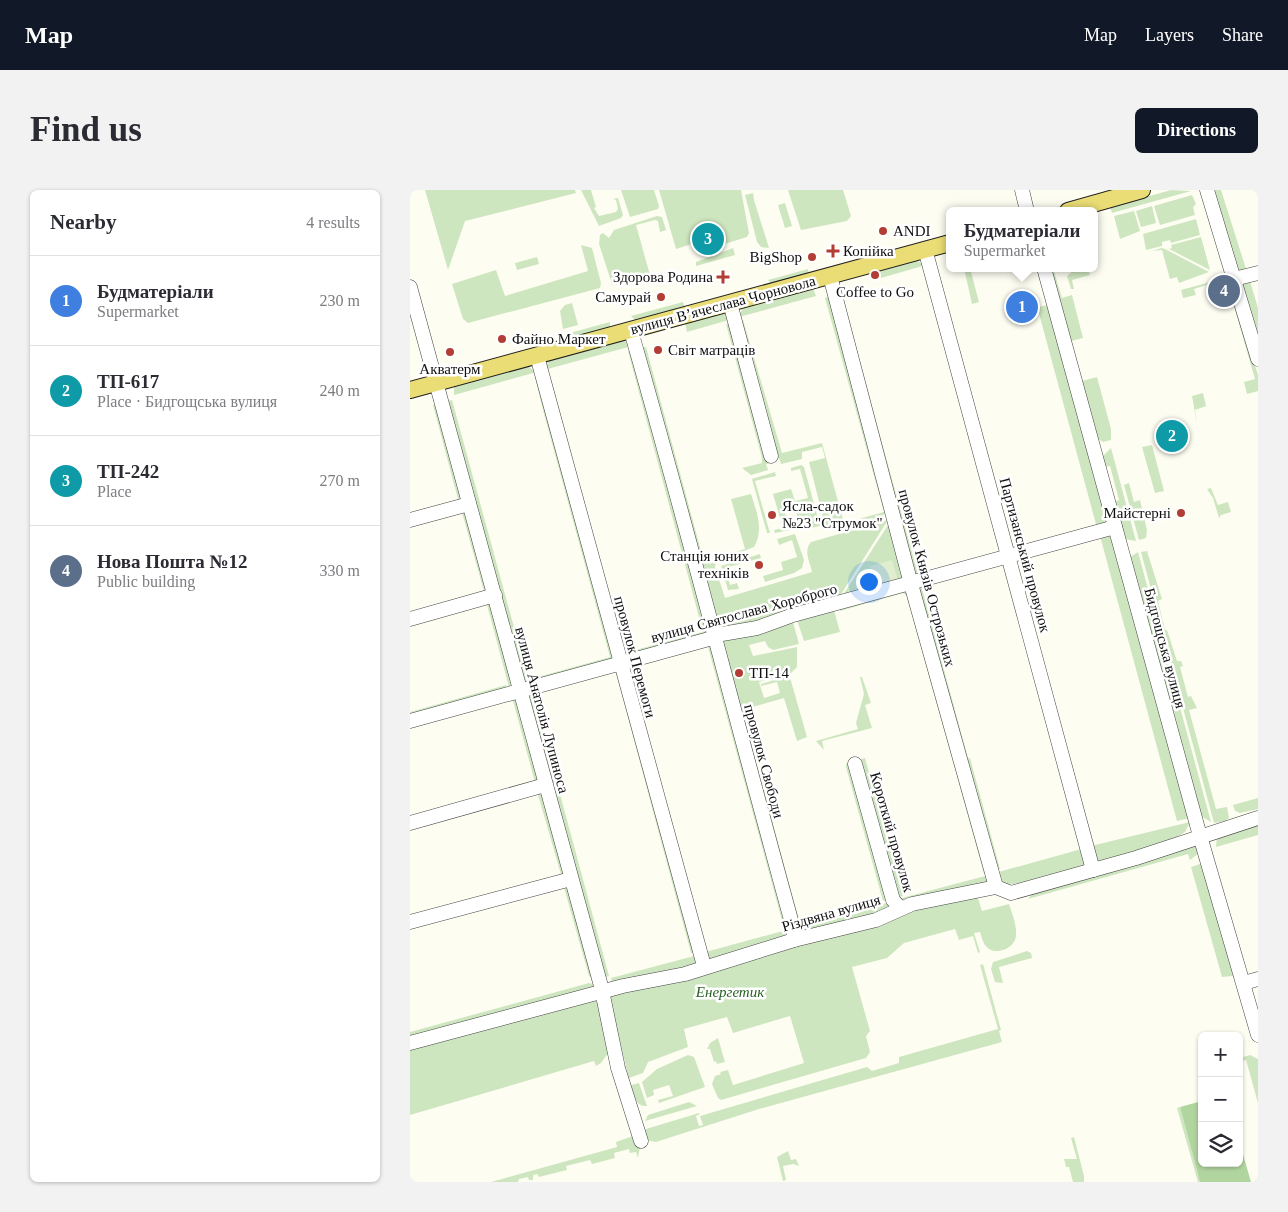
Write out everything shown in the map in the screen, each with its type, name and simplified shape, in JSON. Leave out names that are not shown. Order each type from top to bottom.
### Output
[{"type":"main road","points":[[1082,207],[1142,190]]},
{"type":"main road","name":"вулиця Вʼячеслава Чорновола","points":[[410,390],[946,243]]},
{"type":"street","points":[[1022,190],[1026,207]]},
{"type":"street","points":[[1207,190],[1258,359]]},
{"type":"street","name":"Партизанський провулок","points":[[925,249],[1093,870]]},
{"type":"street","name":"Бидгощська вулиця","points":[[1045,272],[1200,836],[1258,1035]]},
{"type":"street","points":[[1234,279],[1258,273]]},
{"type":"street","name":"провулок Князів Острозьких","points":[[830,276],[911,584],[996,887]]},
{"type":"street","name":"вулиця Анатолія Лупиноса","points":[[410,287],[602,993],[618,1068],[641,1141]]},
{"type":"street","points":[[730,303],[771,456]]},
{"type":"street","name":"провулок Свободи","points":[[630,330],[716,635],[733,710],[793,927],[794,940]]},
{"type":"street","name":"провулок Перемоги","points":[[537,356],[704,966]]},
{"type":"street","points":[[410,520],[470,504]]},
{"type":"street","name":"вулиця Святослава Хороброго","points":[[410,721],[709,639],[716,635],[757,628],[793,615],[1009,557],[1115,526]]},
{"type":"street","points":[[410,619],[495,596]]},
{"type":"street","name":"Короткий провулок","points":[[855,764],[893,900],[900,908]]},
{"type":"street","points":[[410,823],[545,785]]},
{"type":"street","name":"Різдвяна вулиця","points":[[410,1044],[624,986],[666,979],[794,940],[876,920],[900,908],[996,887],[1011,893],[1093,870],[1258,818]]},
{"type":"street","points":[[410,922],[571,879]]},
{"type":"street","points":[[1244,983],[1258,979]]},
{"type":"green space","points":[[425,190],[575,190],[576,193],[465,221],[448,270]]},
{"type":"green space","points":[[581,190],[591,190],[596,207],[594,208],[599,216],[616,212],[618,209],[616,200],[613,199],[618,198],[623,215],[621,218],[599,226]]},
{"type":"green space","points":[[621,190],[654,190],[659,206],[658,209],[630,217]]},
{"type":"green space","points":[[659,190],[741,190],[749,233],[747,237],[699,252],[695,243],[676,249]]},
{"type":"green space","points":[[788,190],[843,190],[851,216],[847,221],[801,230]]},
{"type":"green space","points":[[1171,190],[1191,191],[1112,213],[1110,207]]},
{"type":"green space","points":[[1212,190],[1221,190],[1247,272],[1237,272]]},
{"type":"green space","points":[[753,193],[769,248],[761,247],[757,242],[745,195]]},
{"type":"green space","points":[[1192,195],[1196,204],[1193,207],[1195,215],[1160,225],[1154,206]]},
{"type":"green space","points":[[785,203],[792,226],[785,228],[778,205]]},
{"type":"green space","points":[[1152,206],[1156,223],[1141,227],[1136,211]]},
{"type":"green space","points":[[1134,211],[1140,231],[1120,239],[1114,216]]},
{"type":"green space","points":[[657,216],[662,217],[666,230],[660,232],[658,221],[655,220],[636,225],[650,275],[612,284],[599,244],[600,235],[603,233],[609,238],[614,230]]},
{"type":"green space","points":[[1196,219],[1200,235],[1171,243],[1170,240],[1162,242],[1162,246],[1146,250],[1143,234]]},
{"type":"green space","points":[[1201,237],[1210,270],[1169,249],[1172,248],[1171,245]]},
{"type":"green space","points":[[581,245],[592,248],[601,283],[600,288],[468,323],[463,319],[452,284],[496,270],[505,296],[588,271]]},
{"type":"green space","points":[[733,248],[735,255],[696,266],[696,262]]},
{"type":"green space","points":[[1162,248],[1209,272],[1179,283],[1177,277],[1170,279],[1162,250],[1152,251]]},
{"type":"green space","points":[[537,257],[539,264],[517,270],[515,263]]},
{"type":"green space","points":[[915,260],[926,265],[881,278],[878,270]]},
{"type":"green space","points":[[808,269],[809,274],[772,284],[768,280]]},
{"type":"green space","points":[[965,272],[971,272],[979,302],[972,304]]},
{"type":"green space","points":[[1052,272],[1054,272],[1062,298],[1072,295],[1083,338],[1071,341]]},
{"type":"green space","points":[[1072,272],[1089,272],[1090,275],[1072,280],[1074,289],[1071,289],[1067,276]]},
{"type":"green space","points":[[1225,278],[1194,289],[1196,295],[1183,298],[1181,290]]},
{"type":"green space","points":[[1249,278],[1258,308],[1258,344],[1241,282]]},
{"type":"green space","points":[[1226,281],[1234,294],[1258,375],[1258,391],[1247,394],[1244,382],[1255,379]]},
{"type":"green space","points":[[813,288],[816,296],[739,317],[743,307]]},
{"type":"green space","points":[[841,292],[919,578],[915,577]]},
{"type":"green space","points":[[831,295],[887,512],[882,516],[844,528],[830,528],[825,525],[809,462],[825,458],[822,447],[802,452],[802,459],[781,464],[779,458],[776,459],[739,321],[743,320],[782,453],[822,443],[844,523],[884,512],[825,298]]},
{"type":"green space","points":[[1034,295],[1039,307],[1048,305],[1108,519],[1106,523],[1097,528]]},
{"type":"green space","points":[[683,302],[685,308],[636,321],[631,316]]},
{"type":"green space","points":[[572,303],[578,325],[563,329],[560,311],[565,305]]},
{"type":"green space","points":[[722,313],[727,315],[729,320],[687,332],[685,323]]},
{"type":"green space","points":[[610,322],[610,329],[568,340],[566,334]]},
{"type":"green space","points":[[731,323],[771,463],[766,464],[768,470],[751,475],[742,468],[762,463],[762,458],[726,324]]},
{"type":"green space","points":[[623,340],[632,346],[544,370],[549,360]]},
{"type":"green space","points":[[646,347],[704,562],[745,549],[731,499],[751,494],[759,527],[759,534],[754,547],[716,562],[715,567],[725,598],[812,572],[807,553],[811,542],[888,520],[840,596],[786,615],[723,629],[718,627],[640,348]]},
{"type":"green space","points":[[632,350],[711,632],[625,660],[624,653],[703,632],[628,351]]},
{"type":"green space","points":[[527,366],[537,372],[454,395],[454,386]]},
{"type":"green space","points":[[539,376],[614,659],[533,685],[531,679],[610,657],[543,410],[535,377]]},
{"type":"green space","points":[[1097,377],[1111,429],[1111,440],[1103,442],[1097,438],[1082,381]]},
{"type":"green space","points":[[1203,393],[1206,406],[1195,410],[1197,425],[1192,396]]},
{"type":"green space","points":[[452,400],[530,686],[523,683],[446,401]]},
{"type":"green space","points":[[438,404],[464,499],[459,503],[433,405]]},
{"type":"green space","points":[[1152,445],[1164,491],[1155,493],[1142,447]]},
{"type":"green space","points":[[1111,448],[1136,541],[1125,539],[1114,502],[1119,500],[1110,466],[1104,467],[1103,456]]},
{"type":"green space","points":[[801,465],[804,467],[820,526],[802,530],[794,506],[784,509],[790,530],[775,533],[774,530],[783,528],[773,494],[791,489],[795,501],[808,498],[800,469],[791,471],[791,468]]},
{"type":"green space","points":[[775,472],[776,476],[755,481],[770,533],[767,533],[752,479]]},
{"type":"green space","points":[[1129,483],[1134,502],[1140,500],[1147,530],[1146,538],[1139,540],[1124,485]]},
{"type":"green space","points":[[1211,488],[1218,505],[1228,502],[1231,512],[1221,515],[1219,518],[1213,498],[1207,489]]},
{"type":"green space","points":[[464,508],[489,589],[485,595],[461,509]]},
{"type":"green space","points":[[890,522],[907,579],[841,598]]},
{"type":"green space","points":[[795,534],[804,560],[802,568],[794,573],[765,582],[763,576],[783,570],[781,562],[797,557],[792,540],[779,545],[777,539]]},
{"type":"green space","points":[[1111,535],[1190,818],[1177,821],[1100,536]]},
{"type":"green space","points":[[1147,551],[1162,599],[1158,601],[1165,630],[1167,630],[1177,661],[1181,661],[1183,666],[1180,667],[1188,697],[1191,696],[1197,708],[1189,710],[1216,809],[1227,807],[1229,818],[1225,821],[1214,823],[1141,552]]},
{"type":"green space","points":[[1138,552],[1211,822],[1201,816],[1130,557]]},
{"type":"green space","points":[[760,554],[761,558],[725,568],[730,585],[737,583],[739,589],[728,590],[721,566]]},
{"type":"green space","points":[[892,560],[898,581],[876,587],[870,566]]},
{"type":"green space","points":[[921,585],[1000,869],[994,871],[918,587]]},
{"type":"green space","points":[[905,590],[912,595],[989,872],[984,874],[907,596],[903,593],[840,611],[839,608]]},
{"type":"green space","points":[[486,601],[490,601],[515,687],[510,691]]},
{"type":"green space","points":[[834,610],[840,632],[804,641],[797,620]]},
{"type":"green space","points":[[793,622],[799,644],[773,650],[768,647],[765,641],[749,645],[753,656],[797,647],[797,667],[791,673],[759,682],[764,698],[780,693],[777,682],[761,686],[761,684],[788,676],[807,737],[797,741],[784,698],[742,710],[763,786],[759,787],[721,642],[725,636]]},
{"type":"green space","points":[[714,645],[789,927],[784,928],[708,647]]},
{"type":"green space","points":[[619,672],[697,952],[691,953],[616,673]]},
{"type":"green space","points":[[860,677],[862,677],[871,703],[865,705],[872,728],[822,741],[824,750],[816,741],[858,729],[856,723],[864,694]]},
{"type":"green space","points":[[506,685],[508,692],[410,719],[410,712]]},
{"type":"green space","points":[[532,690],[609,976],[603,978],[526,696]]},
{"type":"green space","points":[[515,696],[540,782],[536,786],[512,697]]},
{"type":"green space","points":[[865,758],[903,896],[898,897],[858,760]]},
{"type":"green space","points":[[852,762],[889,899],[883,901],[846,767],[846,764]]},
{"type":"green space","points":[[760,790],[764,790],[800,924],[795,925]]},
{"type":"green space","points":[[537,791],[543,793],[566,875],[562,878]]},
{"type":"green space","points":[[1258,798],[1258,809],[1240,813],[1235,811],[1233,805]]},
{"type":"green space","points":[[1190,822],[1185,832],[1175,838],[1096,864],[1091,846]]},
{"type":"green space","points":[[1258,823],[1258,835],[1216,847],[1217,837]]},
{"type":"green space","points":[[1195,845],[1199,853],[1190,860],[1188,854],[1028,899],[1034,892]]},
{"type":"green space","points":[[1085,848],[1088,865],[1032,882],[1003,885],[995,873]]},
{"type":"green space","points":[[1202,865],[1235,973],[1233,976],[1222,977],[1191,867]]},
{"type":"green space","points":[[989,875],[990,884],[904,901],[898,899]]},
{"type":"green space","points":[[563,884],[567,884],[596,982],[589,976]]},
{"type":"green space","name":"Енергетик","points":[[977,895],[982,911],[1009,904],[1016,935],[1013,943],[1006,949],[993,951],[989,949],[984,943],[980,932],[974,933],[980,952],[978,953],[973,936],[959,940],[955,929],[904,943],[887,958],[852,967],[870,1031],[866,1036],[870,1052],[866,1058],[721,1100],[718,1098],[712,1084],[715,1076],[721,1074],[720,1072],[728,1070],[733,1085],[804,1063],[790,1016],[733,1033],[727,1017],[684,1029],[688,1047],[648,1062],[643,1073],[629,1078],[610,1005],[611,996],[906,909]]},
{"type":"green space","points":[[890,902],[888,911],[800,936],[796,928]]},
{"type":"green space","points":[[790,929],[790,935],[710,961],[702,953]]},
{"type":"green space","points":[[1027,951],[1031,953],[1032,958],[999,967],[1003,983],[995,982],[991,969],[993,962]]},
{"type":"green space","points":[[698,955],[698,962],[695,966],[612,985],[611,978]]},
{"type":"green space","points":[[983,964],[1001,1030],[999,1031],[1002,1042],[759,1109],[656,1142],[645,1140],[644,1131],[646,1129],[699,1113],[696,1116],[699,1126],[703,1125],[700,1116],[867,1067],[872,1071],[899,1063],[899,1057],[998,1029],[980,965]]},
{"type":"green space","points":[[589,983],[596,985],[597,988],[410,1041],[410,1032]]},
{"type":"green space","points":[[596,1000],[599,1002],[609,1052],[601,1063],[596,1066],[594,1061],[410,1115],[410,1046]]},
{"type":"green space","points":[[718,1038],[725,1062],[717,1064],[716,1061],[714,1062],[710,1049],[707,1049],[710,1043]]},
{"type":"green space","points":[[688,1055],[694,1057],[705,1087],[659,1103],[658,1100],[673,1096],[669,1085],[653,1090],[654,1095],[647,1098],[642,1082],[657,1069]]},
{"type":"green space","points":[[1250,1055],[1258,1059],[1258,1103],[1246,1060],[1243,1061],[1243,1057]]},
{"type":"green space","points":[[639,1083],[647,1106],[637,1102],[634,1096],[631,1085]]},
{"type":"green space","points":[[689,1102],[697,1106],[645,1121],[648,1115]]},
{"type":"green space","points":[[1198,1102],[1198,1167],[1243,1167],[1243,1154],[1251,1182],[1200,1182],[1180,1107]]},
{"type":"green space","points":[[1180,1107],[1200,1182],[1198,1182],[1177,1108]]},
{"type":"green space","points":[[633,1136],[640,1146],[638,1158],[636,1152],[630,1153],[629,1149],[614,1153],[615,1158],[592,1164],[590,1160],[566,1166],[567,1170],[539,1177],[537,1174],[533,1175],[533,1180],[529,1180],[528,1177],[519,1179],[518,1182],[491,1182],[617,1147],[616,1142]]},
{"type":"green space","points":[[1074,1137],[1084,1182],[1073,1182],[1069,1167],[1066,1167],[1064,1159],[1077,1159],[1071,1138]]},
{"type":"green space","points":[[788,1151],[791,1160],[796,1159],[799,1166],[793,1164],[783,1166],[786,1180],[783,1181],[777,1157]]},
{"type":"place","name":"ANDI","points":[[883,231]]},
{"type":"place","name":"ТП-242","points":[[708,239]]},
{"type":"place","name":"Копійка","points":[[833,251]]},
{"type":"place","name":"BigShop","points":[[812,257]]},
{"type":"place","name":"Coffee to Go","points":[[875,275]]},
{"type":"place","name":"Здорова Родина","points":[[723,277]]},
{"type":"place","name":"Нова Пошта №12","points":[[1224,291]]},
{"type":"place","name":"Самурай","points":[[661,297]]},
{"type":"place","name":"Будматеріали","points":[[1022,307]]},
{"type":"place","name":"Файно Маркет","points":[[502,339]]},
{"type":"place","name":"Світ матраців","points":[[658,350]]},
{"type":"place","name":"Акватерм","points":[[450,352]]},
{"type":"place","name":"ТП-617","points":[[1172,436]]},
{"type":"place","name":"Майстерні","points":[[1181,513]]},
{"type":"place","name":"Ясла-садок №23 \"Струмок\"","points":[[772,515]]},
{"type":"place","name":"Станція юних техніків","points":[[759,565]]},
{"type":"place","name":"ТП-14","points":[[739,673]]}]
